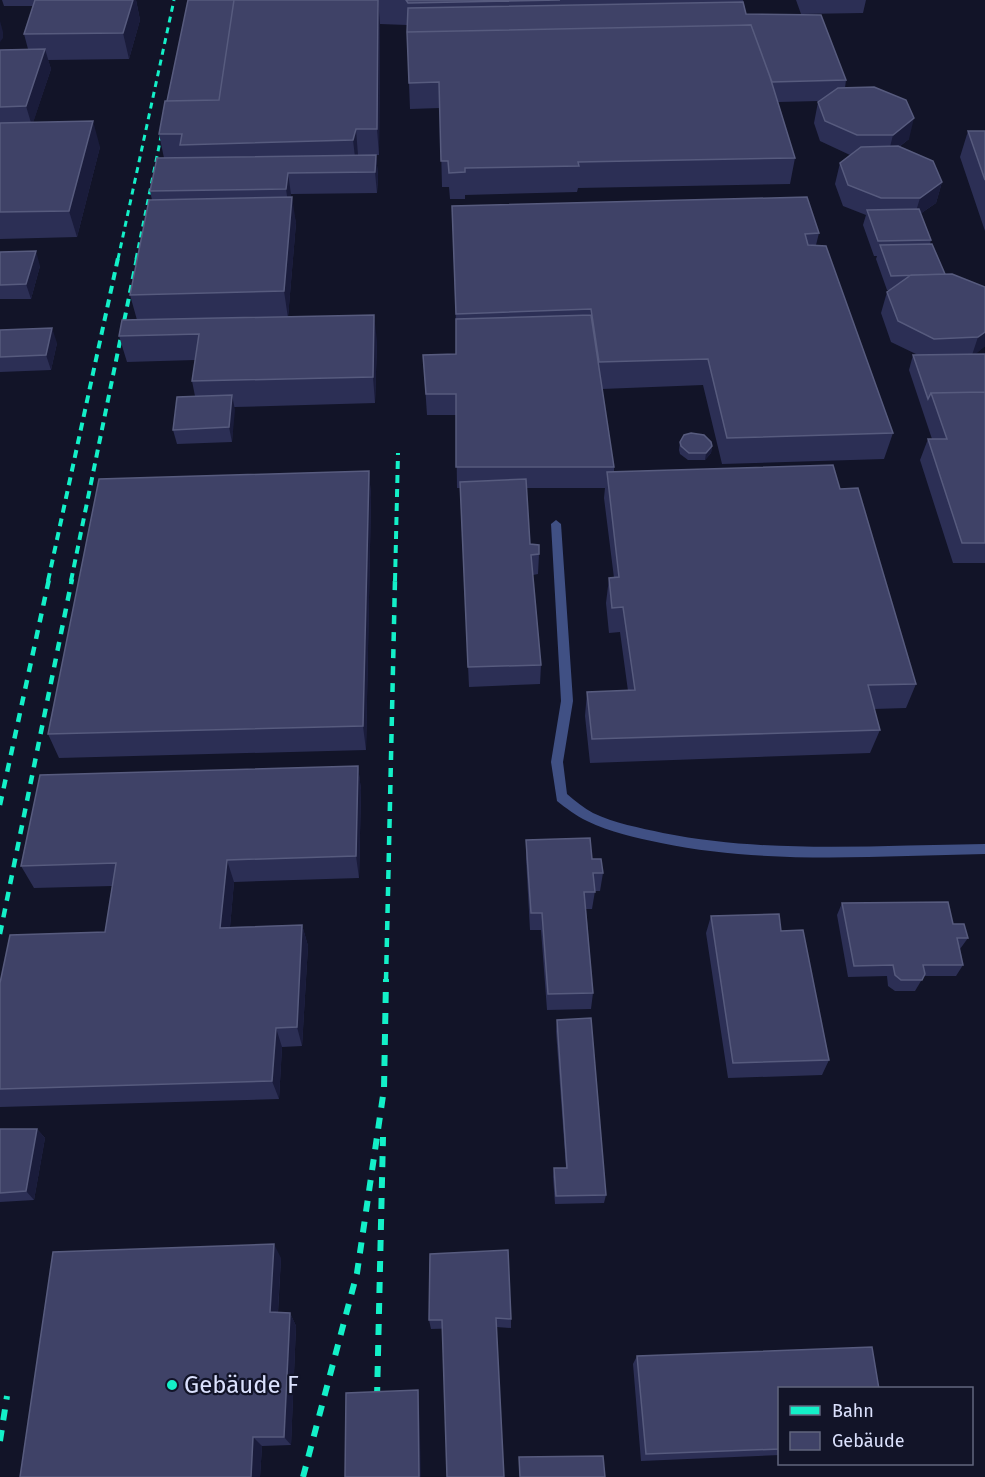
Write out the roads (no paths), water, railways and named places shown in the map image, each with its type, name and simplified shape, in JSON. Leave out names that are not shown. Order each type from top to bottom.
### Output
[{"type":"lane","points":[[555,524],[567,701],[557,762],[561,798],[590,817],[642,833],[712,846],[770,851],[985,849]]},
{"type":"railway","points":[[118,259],[174,0]]},
{"type":"railway","points":[[136,259],[164,122]]},
{"type":"railway","points":[[48,581],[118,258]]},
{"type":"railway","points":[[71,581],[137,258]]},
{"type":"railway","points":[[395,581],[398,453]]},
{"type":"railway","points":[[0,805],[49,579]]},
{"type":"railway","points":[[0,934],[72,579]]},
{"type":"railway","points":[[386,981],[395,579]]},
{"type":"railway","points":[[303,1477],[357,1273],[384,1089],[386,979]]},
{"type":"railway","points":[[377,1398],[383,1137]]},
{"type":"railway","points":[[0,1441],[7,1396]]},
{"type":"place","name":"Gebäude F","points":[[172,1385]]}]
